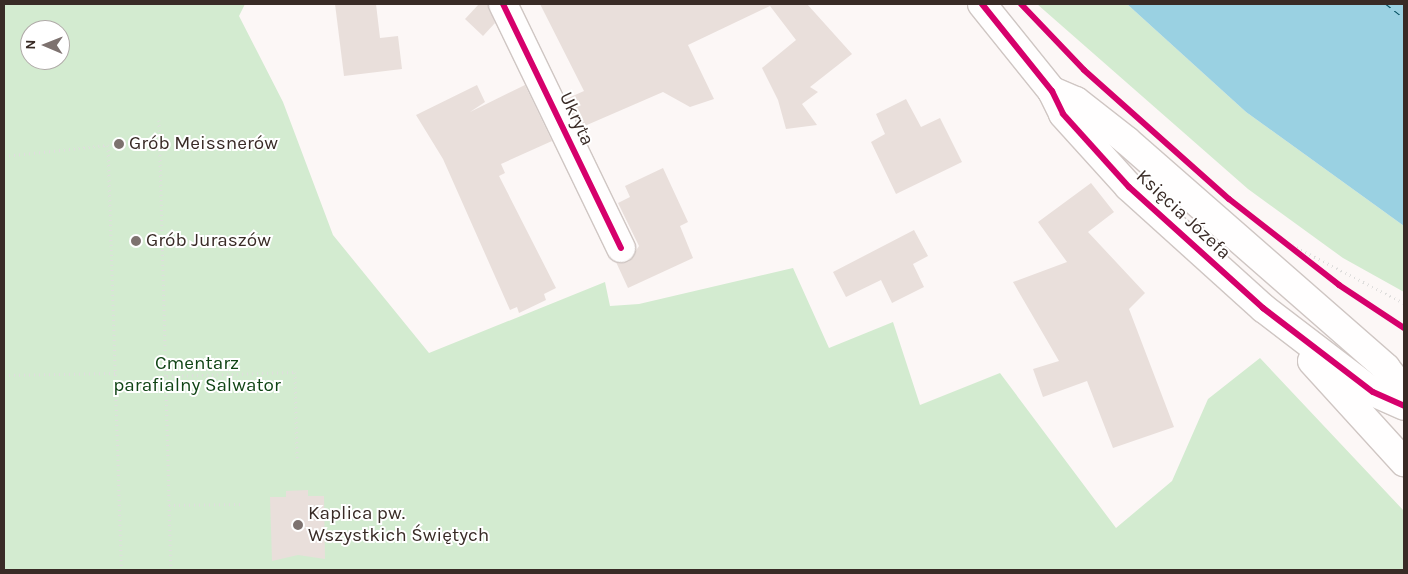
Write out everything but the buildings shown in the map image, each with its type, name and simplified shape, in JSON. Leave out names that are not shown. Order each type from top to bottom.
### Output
[{"type":"street","name":"Ukryta","points":[[503,4],[621,248]]},
{"type":"street","name":"Księcia Józefa","points":[[982,4],[1052,91],[1063,114],[1129,187],[1263,308],[1373,392],[1404,406]]},
{"type":"street","name":"Księcia Józefa","points":[[1052,91],[1076,101],[1126,141],[1386,368],[1404,391]]},
{"type":"street","name":"Księcia Józefa","points":[[1263,308],[1404,462]]},
{"type":"path","points":[[159,120],[171,570]]},
{"type":"path","points":[[4,156],[108,146],[121,570]]},
{"type":"path","points":[[1289,244],[1404,302]]},
{"type":"path","points":[[167,376],[294,372],[297,458]]},
{"type":"path","points":[[4,375],[115,373]]},
{"type":"path","points":[[169,505],[244,504]]},
{"type":"green space","name":"Cmentarz parafialny Salwator","points":[[4,4],[245,4],[239,16],[283,102],[333,235],[429,353],[605,282],[610,306],[639,304],[793,268],[829,348],[893,322],[920,405],[1000,373],[1116,528],[1172,481],[1208,399],[1260,358],[1404,511],[1404,570],[4,570]]},
{"type":"green space","points":[[1037,4],[1127,4],[1246,112],[1404,226],[1404,292],[1343,258],[1248,189]]},
{"type":"water","points":[[1127,4],[1404,4],[1404,226],[1246,112]]},
{"type":"ferry route","points":[[1386,4],[1404,18]]},
{"type":"cycle path","points":[[503,4],[621,248]]},
{"type":"cycle path","points":[[982,4],[1052,91],[1063,114],[1129,187],[1263,308],[1373,392],[1404,406]]},
{"type":"cycle path","points":[[1021,4],[1084,70],[1229,199],[1339,285],[1404,328]]},
{"type":"place","name":"Grób Meissnerów","points":[[119,144]]},
{"type":"place","name":"Grób Juraszów","points":[[136,241]]},
{"type":"place","name":"Kaplica pw. Wszystkich Świętych","points":[[298,525]]}]
